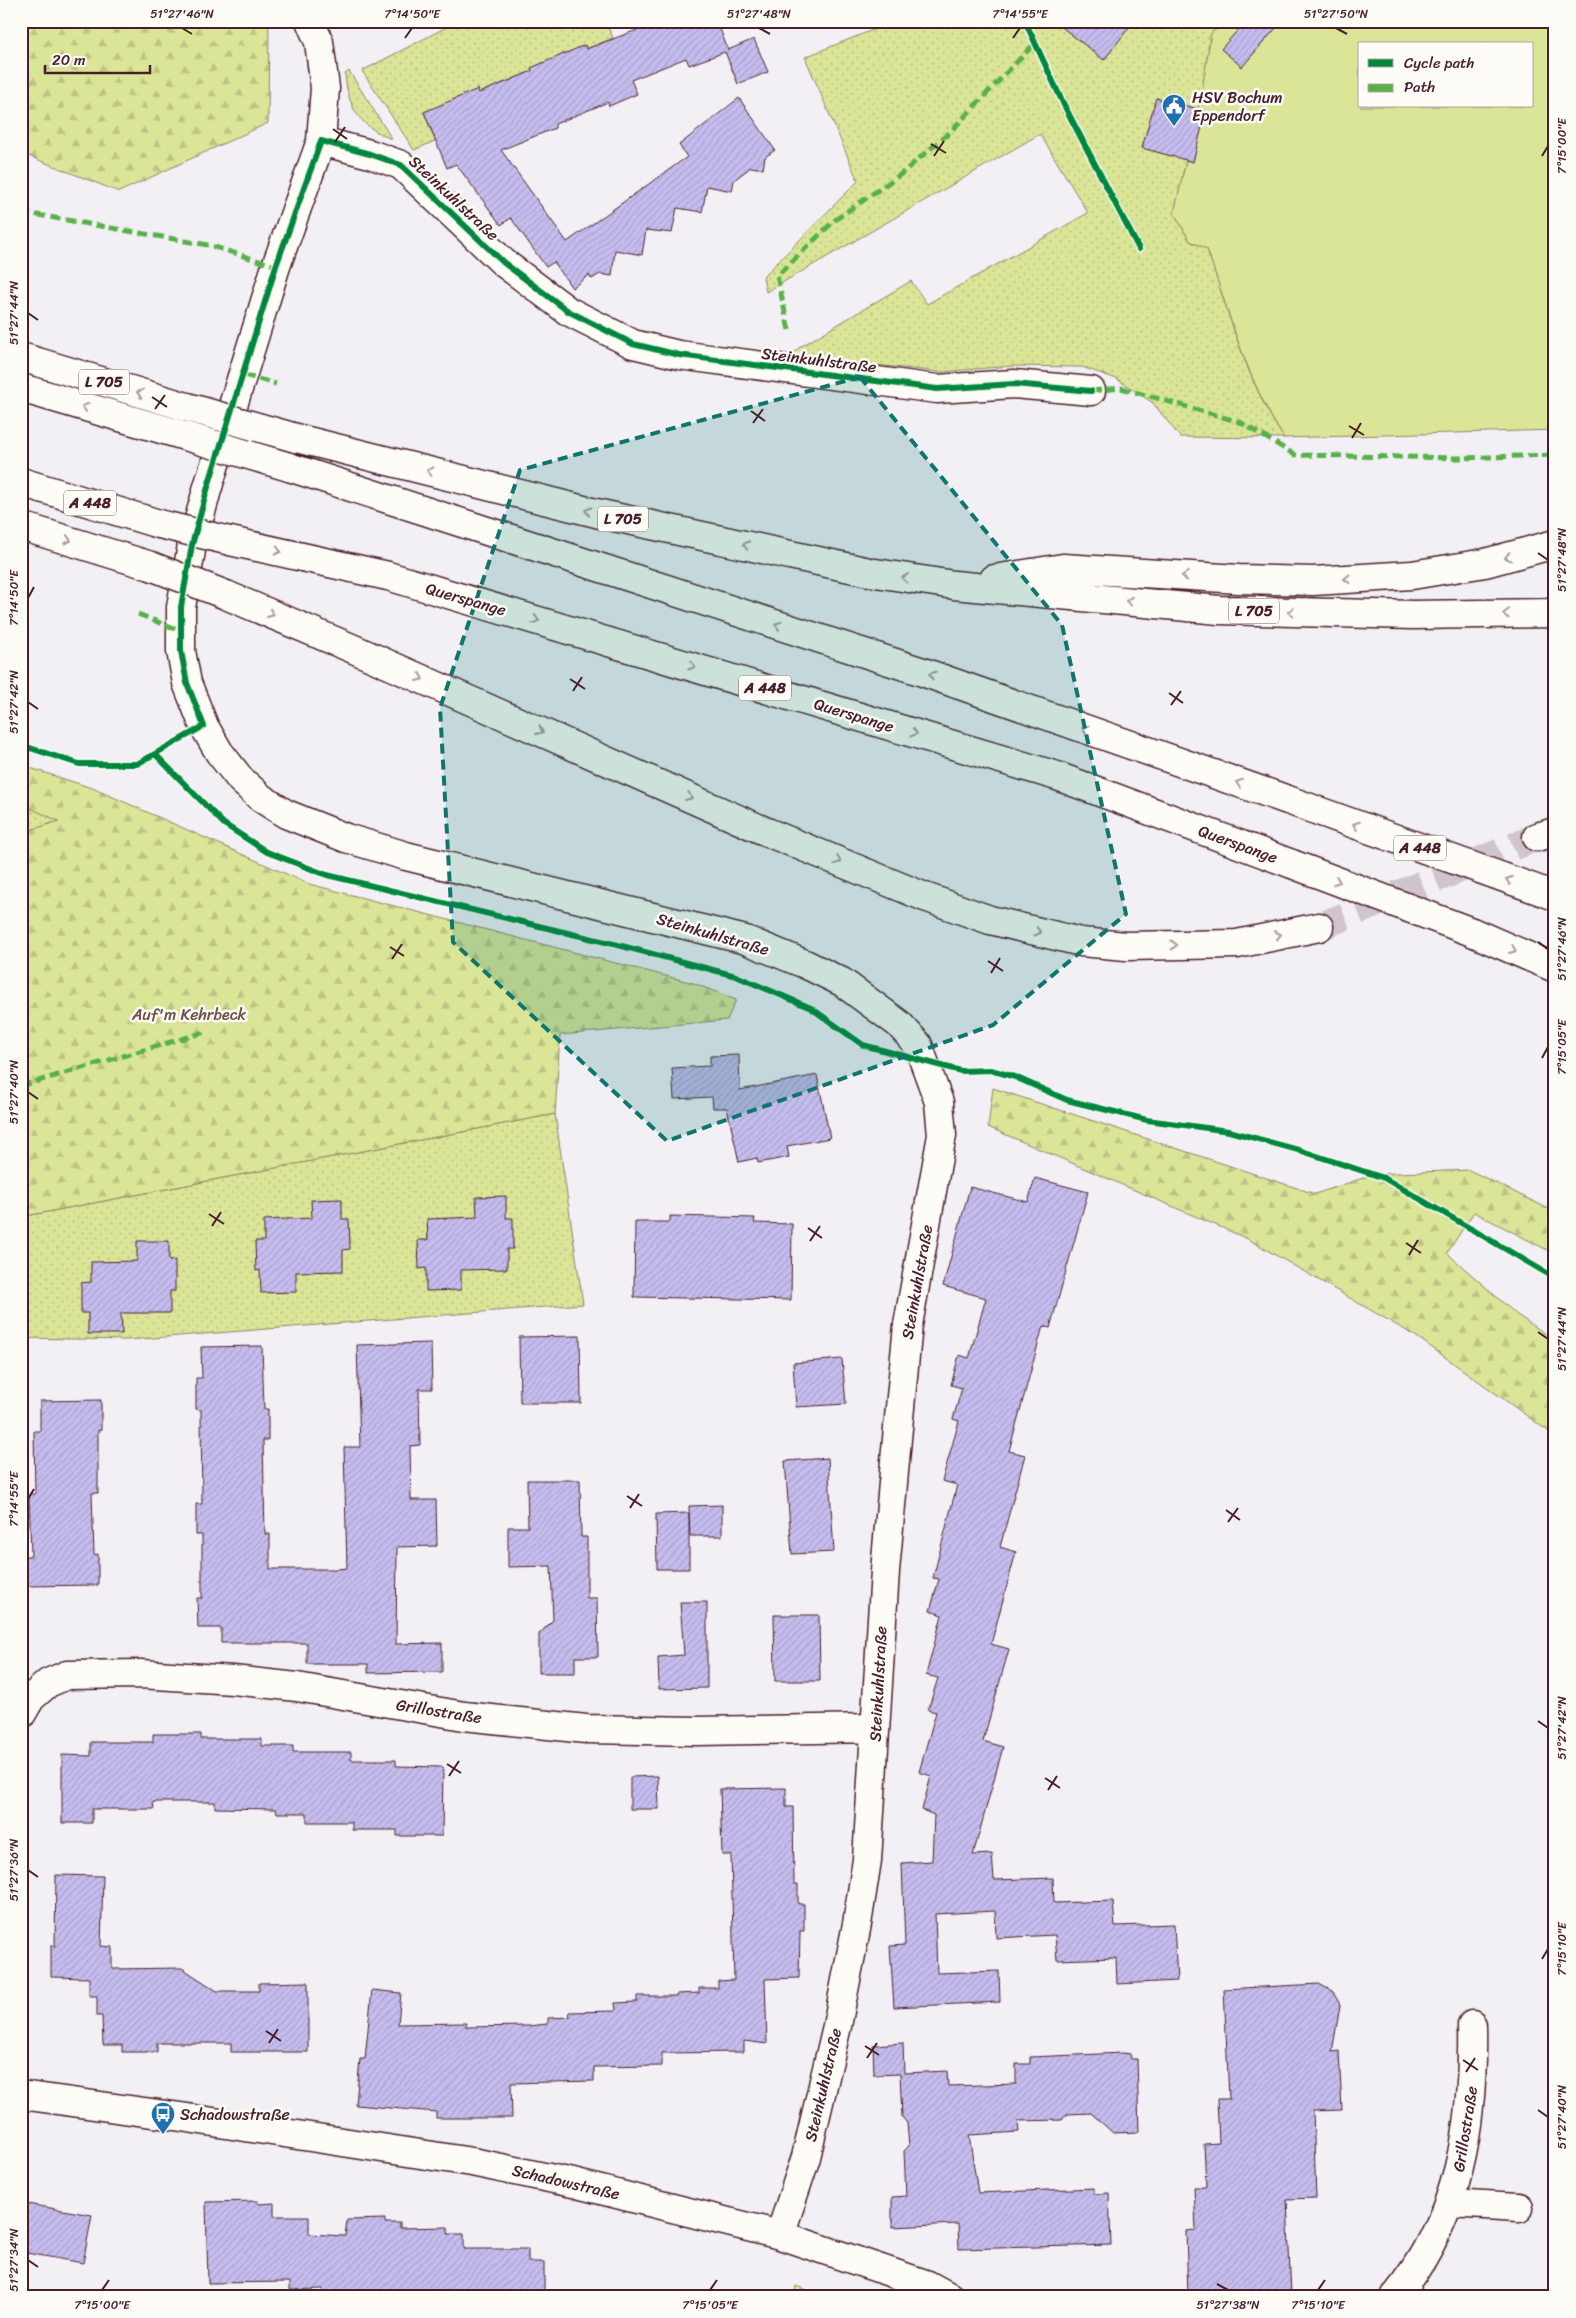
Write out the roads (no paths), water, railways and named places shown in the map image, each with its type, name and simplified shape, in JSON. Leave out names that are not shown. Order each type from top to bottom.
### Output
[{"type":"main road","name":"Steinkuhlstraße","points":[[310,21],[319,42],[325,88],[320,141],[276,266],[207,490],[192,545],[181,607],[181,651],[187,683],[204,726],[219,752],[241,780],[262,798],[286,814],[346,838],[406,856],[746,940],[805,964],[842,982],[899,1024],[918,1044],[939,1102],[942,1135],[908,1325],[885,1571],[867,1860],[858,1924],[837,2026],[806,2157],[780,2235]]},
{"type":"main road","name":"Steinkuhlstraße","points":[[320,141],[370,154],[401,165],[504,262],[568,311],[633,344],[688,357],[938,389],[1014,384],[1091,391]]},
{"type":"main road","name":"L 705","points":[[21,357],[296,438],[596,513],[869,572],[954,585],[1219,610],[1413,615],[1555,613]]},
{"type":"main road","name":"A 448","points":[[21,388],[289,467],[920,671],[1555,896]]},
{"type":"main road","name":"Querspange","points":[[21,482],[159,524],[388,576],[1028,768],[1472,932],[1555,968]]},
{"type":"main road","points":[[21,526],[151,566],[226,595],[365,654],[767,832],[926,897],[990,920],[1081,942],[1126,946],[1237,944],[1319,927]]},
{"type":"main road","points":[[954,585],[1063,568],[1239,579],[1313,581],[1412,575],[1485,563],[1555,544]]},
{"type":"main road","name":"Grillostraße","points":[[21,1715],[31,1698],[48,1683],[67,1675],[141,1674],[233,1680],[297,1687],[464,1716],[586,1729],[698,1731],[875,1728]]},
{"type":"main road","name":"Grillostraße","points":[[1396,2297],[1425,2257],[1450,2203],[1462,2162],[1473,2072],[1472,2025]]},
{"type":"main road","name":"Schadowstraße","points":[[21,2095],[190,2118],[472,2162],[573,2183],[780,2235],[928,2285],[950,2297]]},
{"type":"main road","points":[[1450,2203],[1519,2208]]},
{"type":"tunnel","points":[[1319,927],[1537,837]]},
{"type":"place","name":"HSV Bochum Eppendorf","points":[[1174,127]]},
{"type":"place","name":"Schadowstraße","points":[[163,2135]]},
{"type":"park label","name":"Auf'm Kehrbeck","points":[[189,1014]]}]
